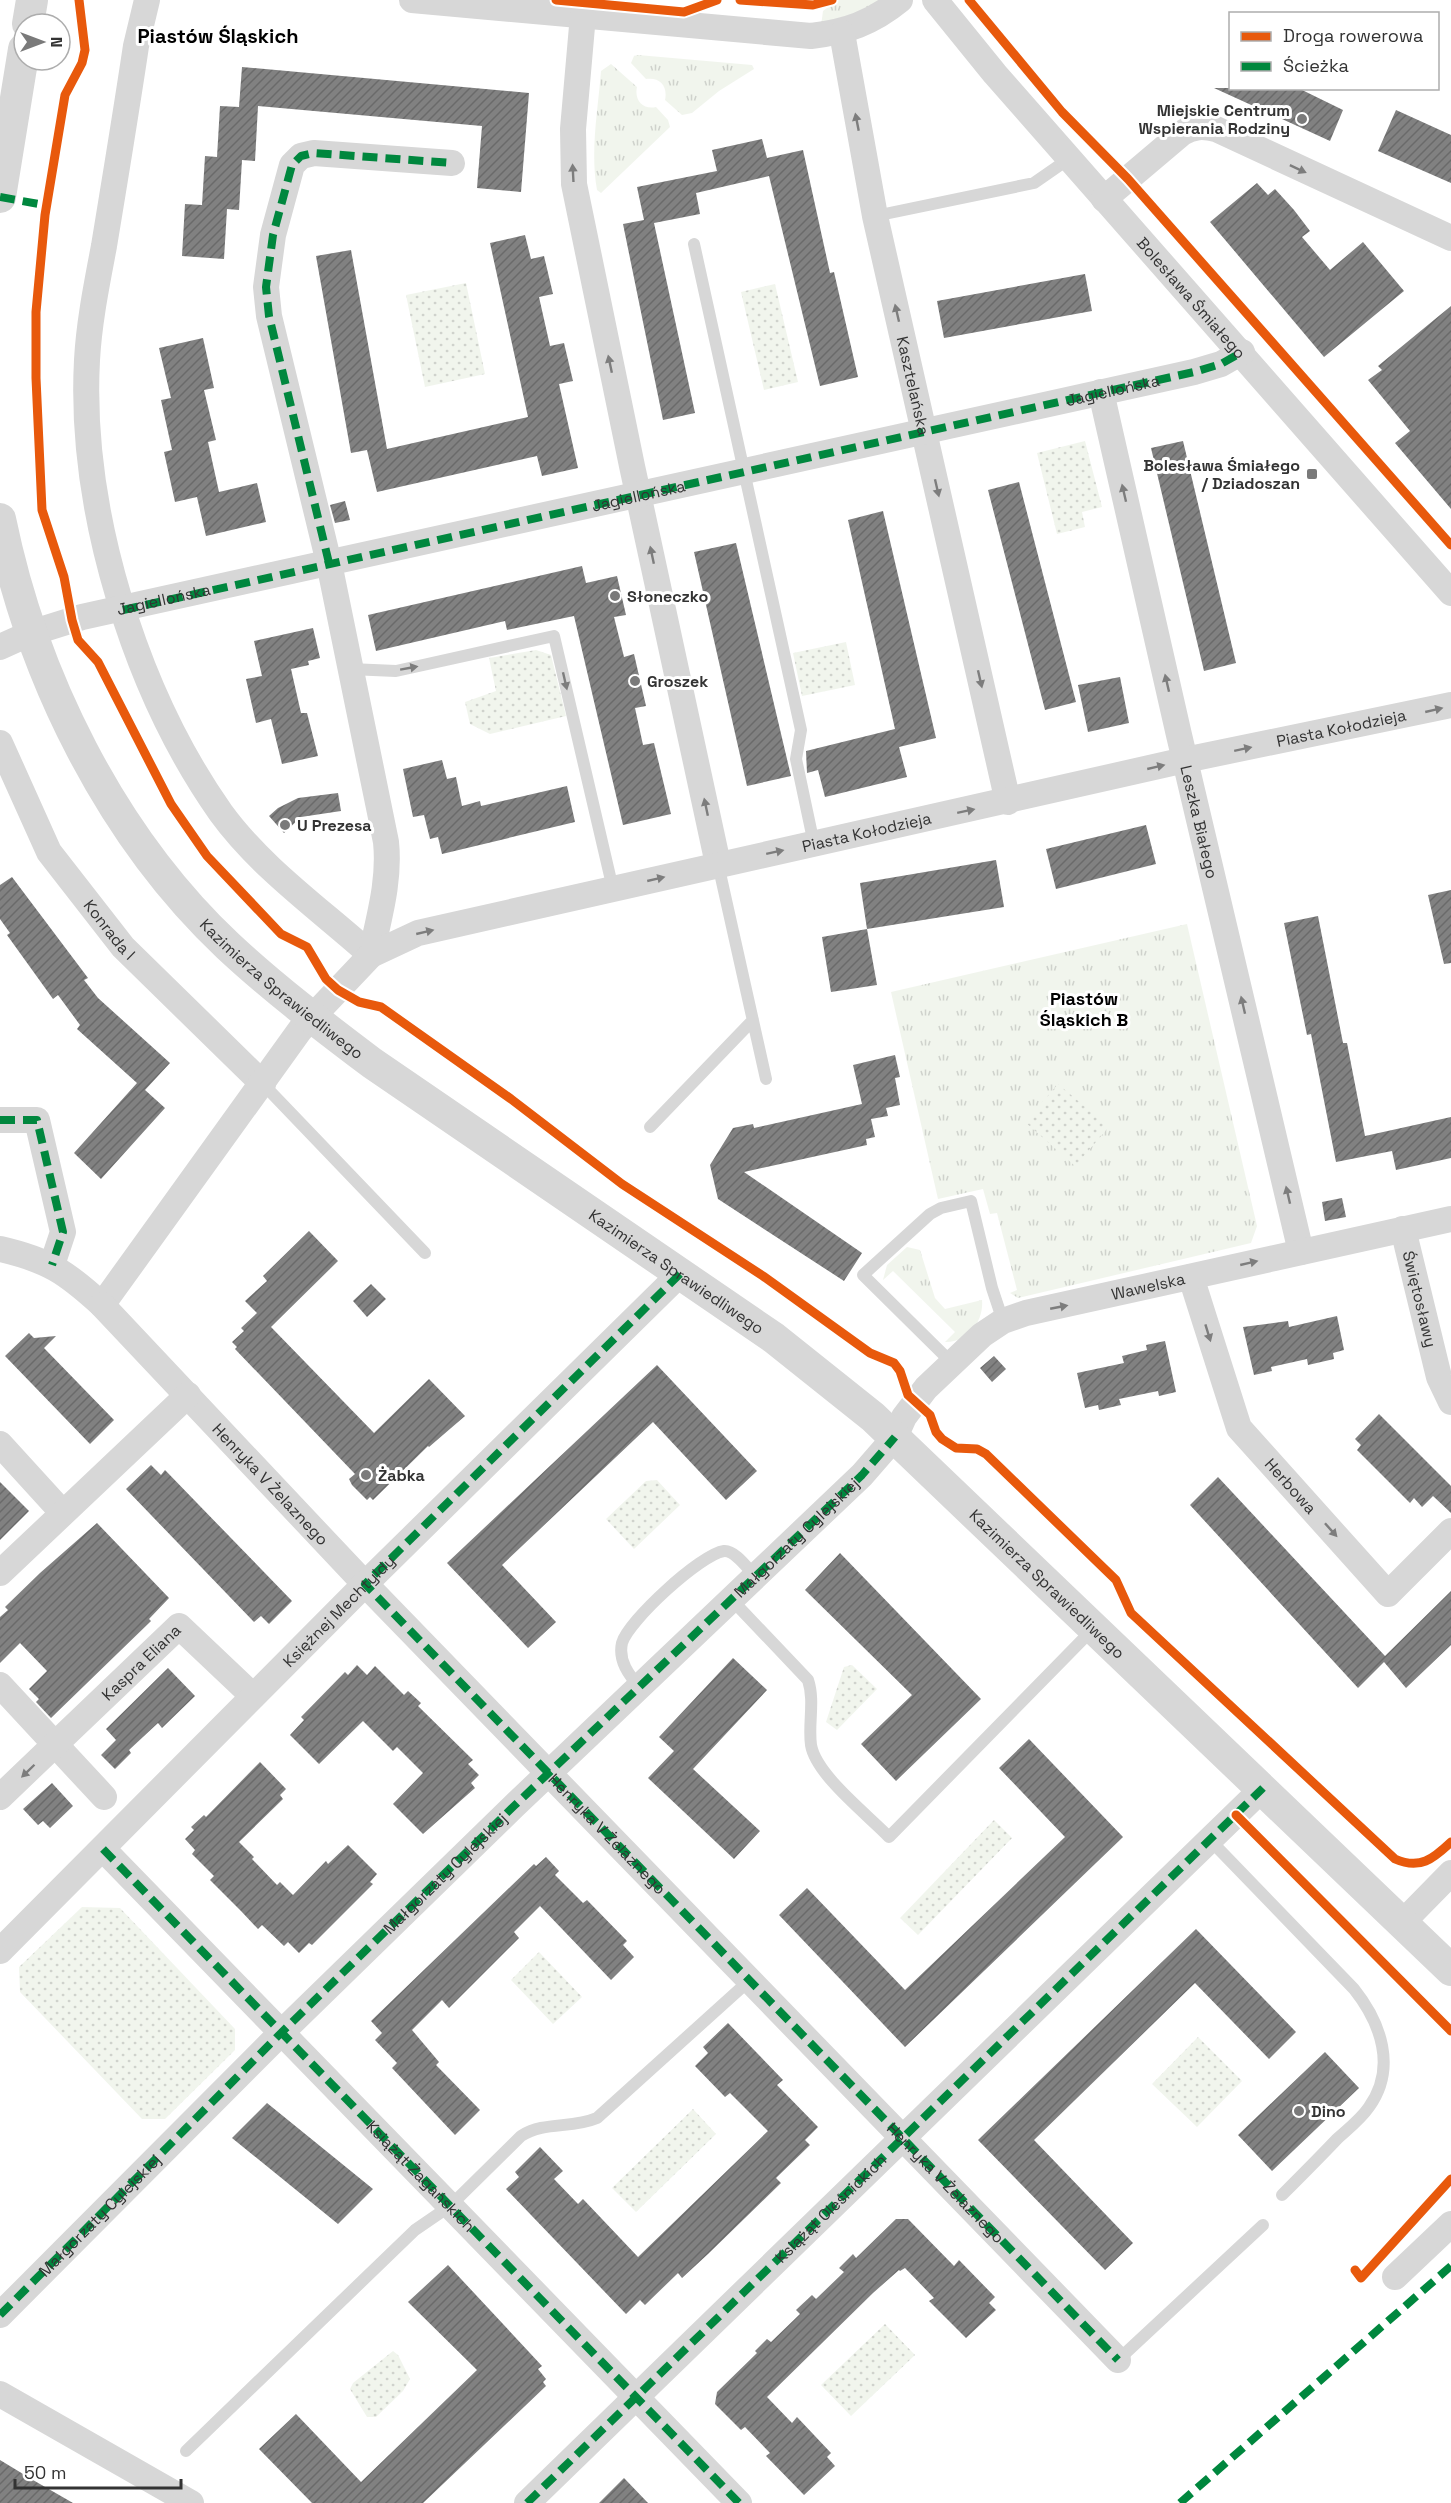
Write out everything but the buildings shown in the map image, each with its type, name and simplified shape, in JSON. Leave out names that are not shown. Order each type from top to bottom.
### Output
[{"type":"street","points":[[147,0],[136,46],[87,360],[87,407],[98,505],[123,610],[148,681],[179,746],[222,814],[252,848],[372,955]]},
{"type":"street","points":[[411,0],[498,4],[583,15],[789,35],[842,33],[880,16],[900,0]]},
{"type":"street","name":"Bolesława Śmiałego","points":[[935,0],[1104,199],[1242,352],[1451,593]]},
{"type":"street","points":[[583,15],[573,129],[574,184],[718,864]]},
{"type":"street","name":"Kasztelańska","points":[[842,33],[875,216],[1008,802]]},
{"type":"street","points":[[0,197],[20,72]]},
{"type":"street","points":[[1104,199],[1191,128],[1216,129],[1451,238]]},
{"type":"street","points":[[372,955],[388,864],[329,563],[269,316],[266,287],[273,235],[292,165],[301,156],[314,153],[452,163]]},
{"type":"street","name":"Jagiellońska","points":[[31,633],[82,617],[123,610],[1212,367],[1235,358],[1242,352]]},
{"type":"street","name":"Leszka Białego","points":[[1101,392],[1301,1252]]},
{"type":"street","name":"Kazimierza Sprawiedliwego","points":[[0,519],[31,633],[87,758],[125,822],[166,878],[227,945],[311,1017],[390,1076],[774,1338],[895,1437],[1451,1970]]},
{"type":"street","points":[[0,647],[31,633]]},
{"type":"street","name":"Piasta Kołodzieja","points":[[311,1017],[372,955],[418,933],[718,864],[1008,802],[1185,760],[1451,705]]},
{"type":"street","name":"Konrada I","points":[[0,743],[49,852],[123,947],[263,1084]]},
{"type":"street","points":[[0,1249],[33,1256],[52,1265],[80,1285],[102,1305],[311,1017]]},
{"type":"street","points":[[0,1120],[37,1120],[63,1232],[52,1265]]},
{"type":"street","name":"Wawelska","points":[[895,1437],[914,1402],[982,1335],[1003,1321],[1026,1313],[1451,1219]]},
{"type":"street","name":"Świętosławy","points":[[1404,1229],[1439,1377],[1451,1402]]},
{"type":"street","name":"Księżnej Mechtyldy","points":[[0,1952],[365,1584],[680,1274]]},
{"type":"street","name":"Herbowa","points":[[1191,1277],[1239,1428],[1388,1594],[1451,1531]]},
{"type":"street","name":"Henryka V Żelaznego","points":[[102,1305],[365,1584],[751,1979],[1118,2360]]},
{"type":"street","points":[[0,1573],[188,1395]]},
{"type":"street","name":"Małgorzaty Cylejskiej","points":[[0,2316],[281,2033],[549,1773],[862,1475],[895,1437]]},
{"type":"street","points":[[0,1444],[62,1512]]},
{"type":"street","name":"Kaspra Eliana","points":[[0,1797],[179,1626],[253,1696]]},
{"type":"street","points":[[0,1685],[104,1797]]},
{"type":"street","name":"Książąt Oleśnickich","points":[[527,2503],[1263,1788]]},
{"type":"street","name":"Książąt Żagańskich","points":[[103,1849],[635,2399],[739,2503]]},
{"type":"street","points":[[1402,1923],[1451,1873]]},
{"type":"street","points":[[1395,2277],[1451,2224]]},
{"type":"street","points":[[0,2394],[191,2503]]},
{"type":"lane","points":[[875,216],[1034,183],[1070,158]]},
{"type":"lane","points":[[694,243],[801,730],[796,759],[814,844]]},
{"type":"lane","points":[[350,669],[378,671],[405,669],[554,636],[613,889]]},
{"type":"lane","points":[[718,864],[766,1079]]},
{"type":"lane","points":[[650,1126],[753,1020]]},
{"type":"lane","points":[[263,1084],[425,1253]]},
{"type":"lane","points":[[952,1363],[863,1275],[930,1214],[941,1208],[971,1201],[992,1288],[1003,1321]]},
{"type":"lane","points":[[640,1688],[628,1674],[622,1660],[622,1644],[628,1628],[654,1602],[679,1579],[724,1551],[732,1553],[755,1576]]},
{"type":"lane","points":[[732,1600],[808,1680],[811,1690],[811,1744],[814,1755],[827,1775],[889,1837],[1094,1628]]},
{"type":"lane","points":[[1210,1840],[1354,1989],[1369,2007],[1383,2045],[1384,2067],[1379,2090],[1369,2108],[1282,2195]]},
{"type":"lane","points":[[186,2451],[415,2230],[450,2206],[521,2136],[533,2128],[586,2123],[608,2110],[751,1979]]},
{"type":"lane","points":[[1118,2360],[1263,2225]]},
{"type":"green space","points":[[837,0],[882,0],[880,4],[821,26],[823,11]]},
{"type":"green space","points":[[634,56],[752,65],[754,69],[719,91],[692,113],[682,115],[665,100],[666,95],[662,84],[655,79],[646,79],[631,63]]},
{"type":"green space","points":[[611,64],[637,87],[638,100],[647,107],[656,107],[668,120],[670,127],[601,193],[597,190],[595,175],[595,131],[601,71]]},
{"type":"green space","points":[[466,283],[485,374],[425,387],[406,295]]},
{"type":"green space","points":[[775,284],[798,382],[764,390],[741,292]]},
{"type":"green space","points":[[1085,441],[1102,507],[1082,512],[1085,527],[1057,534],[1037,453]]},
{"type":"green space","points":[[846,642],[855,685],[802,696],[793,653]]},
{"type":"green space","points":[[536,650],[551,655],[566,716],[490,734],[470,724],[465,702],[496,691],[489,658]]},
{"type":"green space","points":[[1187,924],[1257,1226],[1251,1243],[1018,1298],[1010,1293],[1017,1290],[997,1213],[990,1214],[983,1189],[938,1199],[891,992]]},
{"type":"green space","points":[[1058,1084],[1109,1127],[1075,1166],[1025,1122]]},
{"type":"green space","points":[[907,1247],[920,1250],[935,1298],[945,1309],[982,1300],[977,1323],[961,1339],[945,1342],[955,1332],[893,1271],[883,1280],[887,1265]]},
{"type":"green space","points":[[657,1480],[680,1505],[634,1549],[606,1519],[646,1481]]},
{"type":"green space","points":[[852,1665],[877,1689],[837,1730],[826,1722],[844,1667]]},
{"type":"green space","points":[[994,1820],[1012,1838],[918,1935],[900,1918]]},
{"type":"green space","points":[[82,1907],[120,1908],[235,2029],[235,2050],[165,2119],[142,2119],[20,1992],[19,1967]]},
{"type":"green space","points":[[539,1952],[582,1997],[553,2024],[511,1980]]},
{"type":"green space","points":[[1198,2037],[1242,2081],[1197,2127],[1152,2084]]},
{"type":"green space","points":[[693,2109],[716,2134],[636,2212],[612,2188]]},
{"type":"green space","points":[[885,2324],[915,2355],[851,2416],[821,2385]]},
{"type":"green space","points":[[393,2351],[398,2355],[410,2379],[403,2391],[376,2417],[367,2417],[350,2389],[353,2383]]},
{"type":"marked path","points":[[329,563],[269,316],[266,287],[273,235],[292,165],[301,156],[314,153],[452,163]]},
{"type":"marked path","points":[[0,197],[39,204]]},
{"type":"marked path","points":[[123,610],[1194,372],[1221,364],[1242,352]]},
{"type":"marked path","points":[[0,1120],[37,1120],[63,1232],[52,1265]]},
{"type":"marked path","points":[[680,1274],[365,1584],[1118,2360]]},
{"type":"marked path","points":[[0,2315],[281,2033],[514,1806],[862,1475],[895,1437]]},
{"type":"marked path","points":[[527,2503],[1263,1788]]},
{"type":"marked path","points":[[103,1849],[739,2503]]},
{"type":"marked path","points":[[1180,2503],[1451,2266]]},
{"type":"cycle path","points":[[79,0],[85,50],[82,63],[65,95],[45,215],[36,312],[36,378],[42,510],[64,577],[78,640],[98,662],[171,804],[207,856],[281,934],[307,947],[326,979],[338,990],[359,1002],[381,1007],[511,1099],[622,1184],[763,1276],[870,1353],[894,1363],[900,1371],[908,1395],[930,1415],[936,1432],[942,1439],[956,1448],[977,1449],[986,1454],[1116,1580],[1131,1613],[1395,1859],[1412,1863],[1426,1861],[1451,1842]]},
{"type":"cycle path","points":[[556,0],[684,12],[717,0]]},
{"type":"cycle path","points":[[740,0],[813,5],[832,0]]},
{"type":"cycle path","points":[[969,0],[1062,112],[1128,179],[1451,545]]},
{"type":"cycle path","points":[[1236,1815],[1451,2031]]},
{"type":"cycle path","points":[[1355,2270],[1361,2278],[1451,2179]]},
{"type":"place","name":"Miejskie Centrum Wspierania Rodziny","points":[[1302,119]]},
{"type":"place","name":"Bolesława Śmiałego / Dziadoszan","points":[[1312,474]]},
{"type":"place","name":"Słoneczko","points":[[615,596]]},
{"type":"place","name":"Groszek","points":[[635,681]]},
{"type":"place","name":"U Prezesa","points":[[285,825]]},
{"type":"place","name":"Żabka","points":[[366,1475]]},
{"type":"place","name":"Dino","points":[[1299,2111]]},
{"type":"district","name":"Piastów Śląskich","points":[[218,36]]},
{"type":"district","name":"Piastów Śląskich B","points":[[1084,1009]]}]
